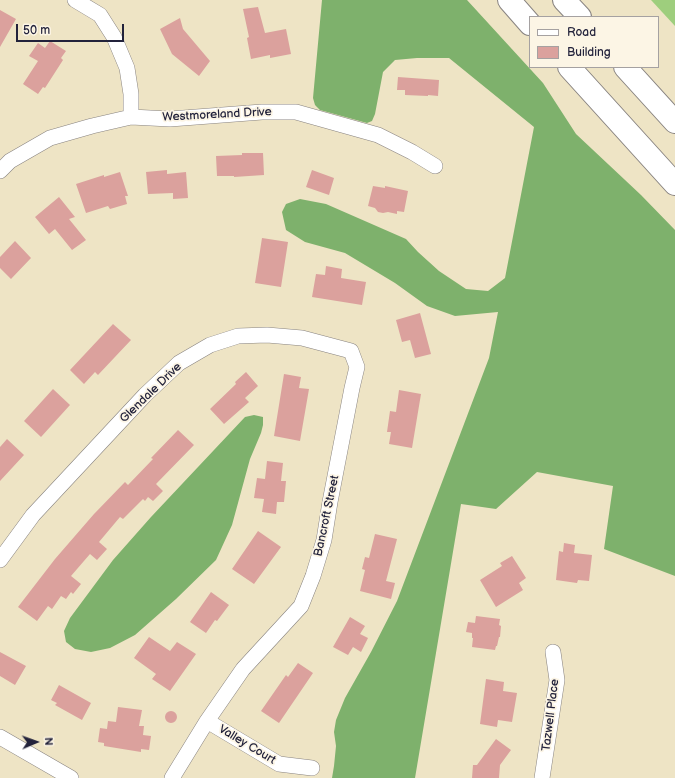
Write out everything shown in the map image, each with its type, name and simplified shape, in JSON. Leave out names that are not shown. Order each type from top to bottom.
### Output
[{"type":"highway","points":[[509,0],[529,23]]},
{"type":"highway","points":[[564,0],[579,16]]},
{"type":"highway","points":[[570,68],[675,184]]},
{"type":"highway","points":[[626,68],[675,122]]},
{"type":"street","points":[[75,0],[100,15],[114,37],[126,68],[131,94],[131,117]]},
{"type":"street","name":"Westmoreland Drive","points":[[0,171],[10,161],[50,138],[131,117],[170,119],[262,112],[296,112],[378,135],[412,152],[435,166]]},
{"type":"street","name":"Glendale Drive","points":[[0,560],[33,515],[102,441],[179,363],[191,356],[210,346],[238,336],[267,335],[302,338],[352,350],[353,355]]},
{"type":"street","name":"Bancroft Street","points":[[172,778],[207,721],[243,669],[301,606],[313,576],[324,540],[350,395],[357,367],[353,355]]},
{"type":"street","name":"Tazwell Place","points":[[542,778],[557,680],[553,652]]},
{"type":"street","name":"Valley Court","points":[[207,721],[279,764],[312,768]]},
{"type":"street","points":[[0,737],[71,778]]},
{"type":"green space","points":[[322,0],[467,0],[543,83],[576,134],[641,195],[675,230],[675,576],[604,549],[613,486],[537,472],[496,509],[461,504],[415,778],[332,778],[336,746],[334,732],[336,720],[345,698],[397,601],[489,358],[498,312],[455,316],[427,306],[395,283],[345,253],[305,242],[286,230],[282,212],[286,204],[300,199],[326,204],[406,239],[439,271],[466,289],[488,291],[505,278],[534,127],[449,58],[395,60],[383,72],[375,114],[372,121],[367,123],[320,110],[315,105],[313,98]]},
{"type":"green space","points":[[651,0],[675,0],[675,26]]},
{"type":"green space","points":[[254,415],[263,417],[261,433],[250,459],[232,525],[216,560],[176,599],[135,635],[110,648],[91,652],[75,649],[66,642],[64,631],[70,618],[113,560],[151,517],[245,417]]},
{"type":"building","points":[[258,7],[265,33],[286,29],[291,54],[270,58],[270,55],[251,59],[247,38],[249,37],[243,9]]},
{"type":"building","points":[[0,10],[16,19],[0,47]]},
{"type":"building","points":[[180,18],[183,29],[210,61],[199,76],[172,54],[160,29]]},
{"type":"building","points":[[50,41],[66,51],[61,58],[63,60],[45,88],[43,87],[38,94],[23,84],[38,61],[29,56],[38,43],[45,48]]},
{"type":"building","points":[[398,77],[439,80],[438,96],[405,95],[405,90],[397,90]]},
{"type":"building","points":[[242,153],[263,153],[264,175],[234,177],[217,176],[216,156],[242,155]]},
{"type":"building","points":[[167,170],[167,174],[186,172],[188,198],[173,199],[173,193],[148,194],[146,172]]},
{"type":"building","points":[[312,170],[334,178],[329,195],[306,187]]},
{"type":"building","points":[[120,172],[128,196],[125,196],[127,204],[110,209],[108,206],[86,213],[76,184],[104,175],[104,177]]},
{"type":"building","points":[[373,186],[385,188],[385,186],[408,191],[404,212],[397,211],[397,214],[388,212],[383,213],[378,212],[375,208],[368,206]]},
{"type":"building","points":[[59,197],[75,217],[69,219],[86,240],[72,250],[55,229],[49,234],[35,217]]},
{"type":"building","points":[[262,238],[288,242],[281,287],[255,283]]},
{"type":"building","points":[[15,241],[31,258],[11,279],[0,268],[0,257]]},
{"type":"building","points":[[326,266],[342,269],[341,278],[366,282],[362,305],[312,297],[316,274],[325,275]]},
{"type":"building","points":[[420,313],[431,354],[415,358],[410,340],[402,342],[396,320]]},
{"type":"building","points":[[113,324],[131,340],[98,375],[95,372],[84,384],[70,370]]},
{"type":"building","points":[[246,372],[258,386],[245,398],[249,402],[224,424],[210,409],[236,384],[235,382]]},
{"type":"building","points":[[284,374],[301,377],[299,388],[309,389],[300,441],[274,436]]},
{"type":"building","points":[[53,389],[70,405],[41,437],[24,421]]},
{"type":"building","points":[[399,390],[421,394],[412,448],[389,444],[391,432],[387,432],[390,411],[396,412]]},
{"type":"building","points":[[178,430],[194,445],[156,484],[163,491],[153,501],[148,497],[145,501],[143,499],[123,519],[120,517],[99,542],[107,549],[97,560],[90,554],[71,576],[81,584],[73,594],[71,592],[66,599],[61,596],[52,609],[48,606],[37,621],[18,607],[55,559],[94,514],[125,482],[128,485]]},
{"type":"building","points":[[7,439],[24,455],[0,481],[0,447]]},
{"type":"building","points":[[267,461],[283,463],[281,481],[286,481],[284,502],[277,502],[276,514],[262,512],[264,499],[254,498],[257,478],[265,479]]},
{"type":"building","points":[[258,531],[281,547],[254,584],[232,569]]},
{"type":"building","points":[[375,534],[397,539],[386,581],[395,583],[391,599],[360,591],[365,570],[362,569],[365,557],[369,558]]},
{"type":"building","points":[[564,543],[575,545],[574,553],[592,555],[589,581],[578,580],[577,583],[556,580],[559,551],[563,552]]},
{"type":"building","points":[[512,556],[526,578],[519,583],[523,590],[496,607],[480,580],[502,566],[500,563]]},
{"type":"building","points":[[211,592],[229,605],[217,621],[215,620],[206,633],[190,622]]},
{"type":"building","points":[[476,616],[500,619],[500,637],[495,650],[472,647],[472,633],[466,632],[468,622],[475,623]]},
{"type":"building","points":[[350,617],[365,626],[360,634],[368,638],[361,652],[353,647],[348,655],[333,647]]},
{"type":"building","points":[[149,637],[170,651],[177,642],[196,654],[170,691],[152,679],[156,674],[134,658]]},
{"type":"building","points":[[0,652],[26,666],[15,685],[0,676]]},
{"type":"building","points":[[298,663],[313,673],[279,723],[261,711],[286,675],[288,677]]},
{"type":"building","points":[[486,679],[504,682],[503,691],[517,693],[512,722],[498,720],[497,727],[480,724]]},
{"type":"building","points":[[59,685],[91,703],[82,720],[55,705],[57,703],[51,700]]},
{"type":"building","points":[[118,707],[142,710],[139,726],[144,726],[143,735],[151,736],[149,750],[141,749],[141,752],[104,746],[104,743],[98,742],[100,728],[107,729],[108,721],[116,722]]},
{"type":"building","points":[[169,711],[173,711],[177,717],[173,723],[169,723],[165,719],[165,715]]},
{"type":"building","points":[[496,739],[511,750],[500,765],[499,778],[472,778],[473,765],[477,765]]}]
